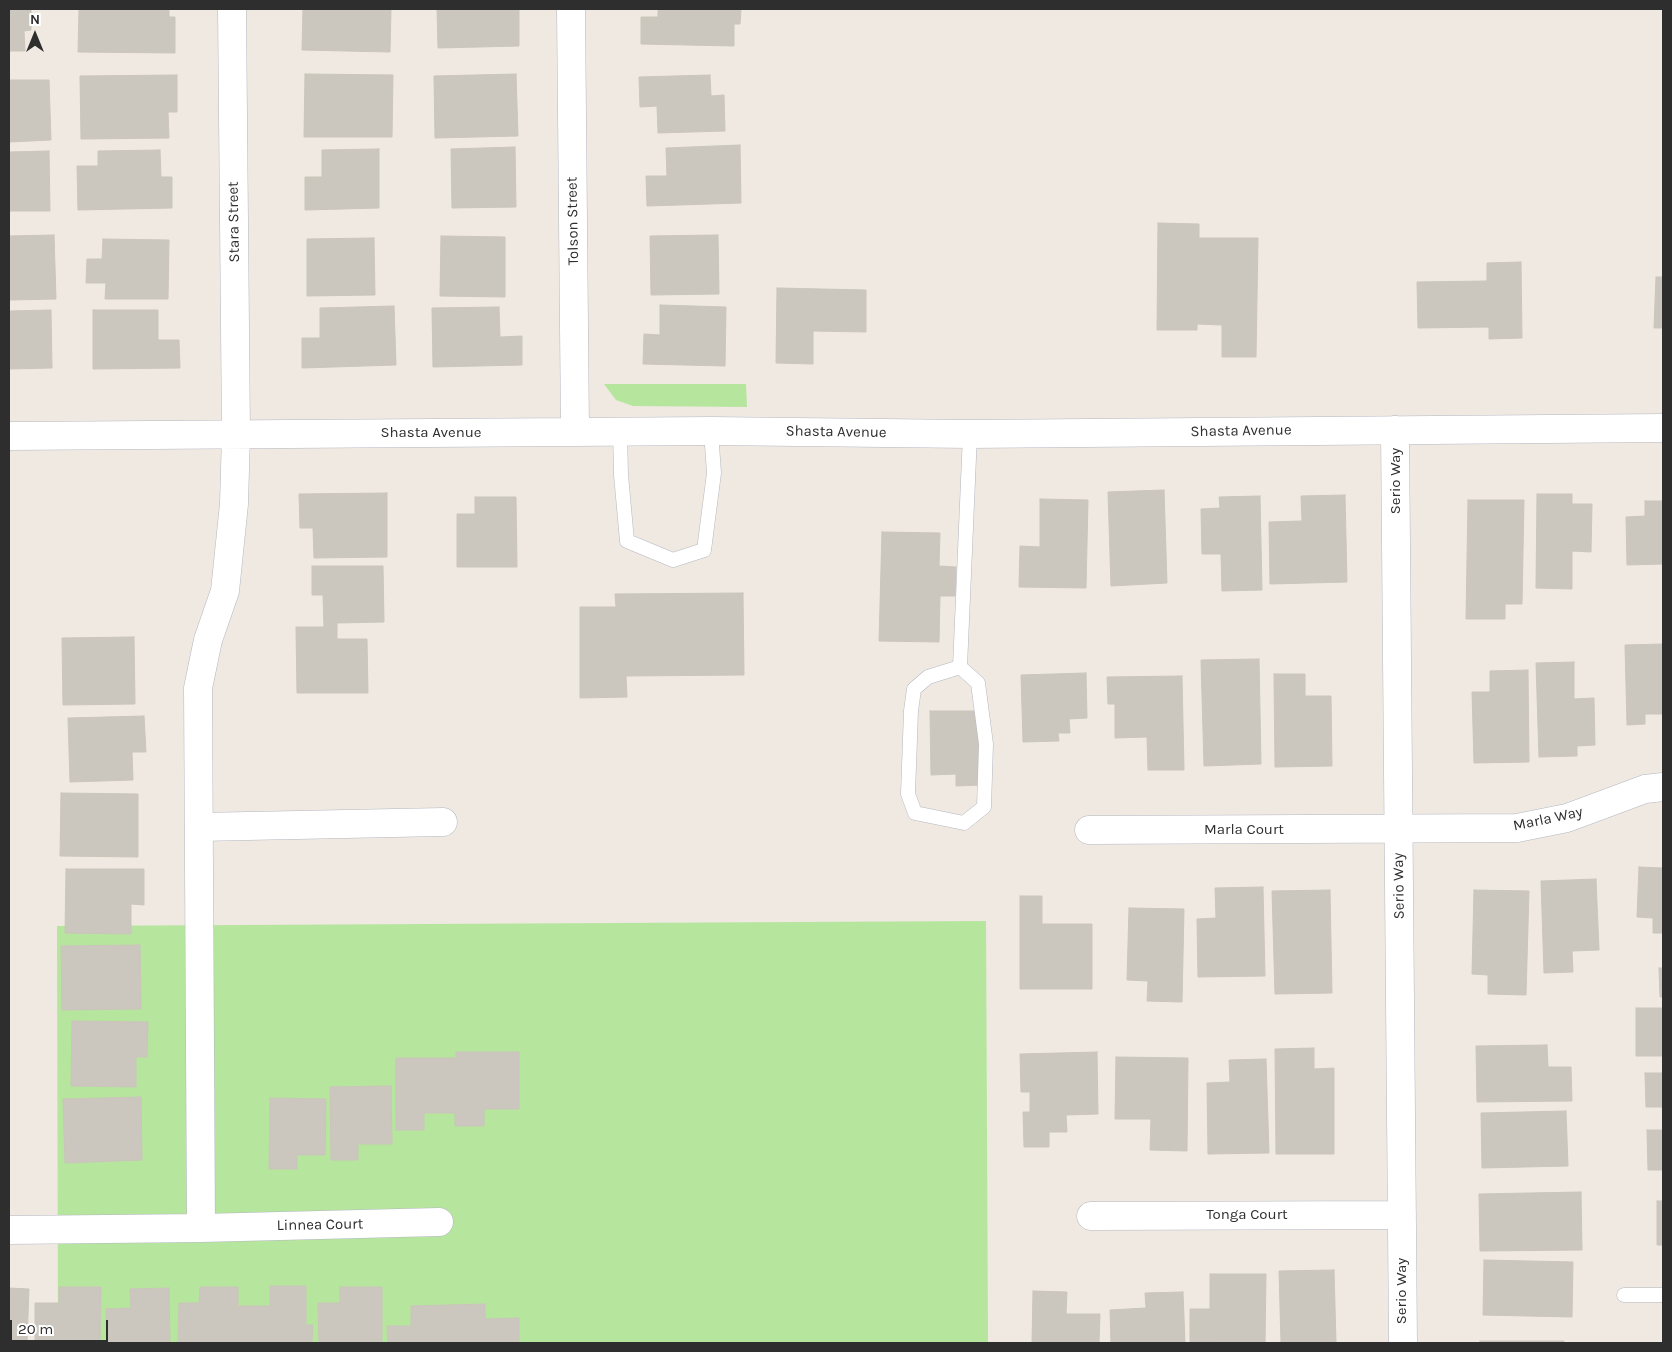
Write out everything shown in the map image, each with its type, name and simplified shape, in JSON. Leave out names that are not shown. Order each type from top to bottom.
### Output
[{"type":"street","name":"Stara Street","points":[[201,1228],[198,688],[208,640],[224,591],[234,504],[236,434],[232,9]]},
{"type":"street","name":"Tolson Street","points":[[571,9],[575,432]]},
{"type":"street","name":"Shasta Avenue","points":[[9,436],[620,431],[970,434],[1663,428]]},
{"type":"street","name":"Serio Way","points":[[1396,430],[1403,1343]]},
{"type":"street","name":"Marla Way","points":[[1398,829],[1517,828],[1567,818],[1645,790],[1663,787]]},
{"type":"street","points":[[199,827],[444,822]]},
{"type":"street","name":"Marla Court","points":[[1089,830],[1398,829]]},
{"type":"street","name":"Tonga Court","points":[[1091,1216],[1402,1215]]},
{"type":"street","name":"Linnea Court","points":[[9,1230],[201,1228],[439,1222]]},
{"type":"lane","points":[[620,431],[621,475],[627,541],[673,560],[704,550],[714,473],[711,431]]},
{"type":"lane","points":[[960,667],[970,434]]},
{"type":"lane","points":[[960,667],[978,683],[986,744],[984,807],[964,823],[915,813],[908,794],[911,711],[914,689],[928,677],[960,667]]},
{"type":"lane","points":[[1624,1295],[1663,1295]]},
{"type":"green space","points":[[604,384],[746,384],[747,407],[633,406],[616,400]]},
{"type":"green space","points":[[986,921],[988,1343],[58,1343],[57,926]]},
{"type":"building","points":[[9,9],[31,9],[31,30],[24,31],[25,51],[9,51]]},
{"type":"building","points":[[79,9],[169,9],[169,17],[175,17],[175,53],[78,52]]},
{"type":"building","points":[[303,9],[391,9],[390,52],[302,50]]},
{"type":"building","points":[[437,9],[519,9],[519,46],[438,48]]},
{"type":"building","points":[[658,9],[741,9],[740,24],[734,24],[734,46],[641,44],[641,17],[658,17]]},
{"type":"building","points":[[305,74],[393,75],[392,137],[304,137]]},
{"type":"building","points":[[516,74],[518,136],[435,138],[434,76]]},
{"type":"building","points":[[177,75],[177,112],[168,112],[169,138],[81,139],[80,76]]},
{"type":"building","points":[[710,75],[711,96],[724,95],[725,131],[658,133],[657,106],[640,107],[639,77]]},
{"type":"building","points":[[9,80],[49,80],[51,140],[9,142]]},
{"type":"building","points":[[740,145],[741,203],[647,206],[646,176],[667,176],[666,148]]},
{"type":"building","points":[[515,147],[516,207],[452,208],[451,149]]},
{"type":"building","points":[[379,149],[379,208],[305,210],[305,177],[322,177],[322,150]]},
{"type":"building","points":[[160,150],[161,177],[172,177],[172,208],[78,210],[77,166],[98,166],[98,151]]},
{"type":"building","points":[[49,151],[50,211],[9,211],[9,152]]},
{"type":"building","points":[[1158,223],[1199,224],[1199,238],[1258,238],[1256,357],[1222,357],[1222,325],[1197,324],[1197,330],[1157,330]]},
{"type":"building","points":[[54,235],[56,299],[9,300],[9,236]]},
{"type":"building","points":[[718,235],[719,294],[651,295],[650,236]]},
{"type":"building","points":[[441,236],[505,237],[505,297],[440,296]]},
{"type":"building","points":[[374,238],[375,295],[307,296],[307,239]]},
{"type":"building","points":[[103,239],[169,240],[168,299],[105,299],[106,283],[86,283],[87,259],[102,259]]},
{"type":"building","points":[[1521,262],[1522,338],[1489,339],[1489,327],[1418,328],[1417,282],[1487,281],[1487,263]]},
{"type":"building","points":[[1656,277],[1663,277],[1663,328],[1654,328]]},
{"type":"building","points":[[777,288],[866,290],[866,332],[813,331],[813,364],[776,363]]},
{"type":"building","points":[[660,305],[726,307],[725,366],[643,364],[644,334],[660,335]]},
{"type":"building","points":[[394,306],[396,365],[302,368],[302,338],[320,338],[320,308]]},
{"type":"building","points":[[499,307],[500,337],[522,336],[522,365],[433,367],[432,308]]},
{"type":"building","points":[[51,310],[52,368],[9,369],[9,311]]},
{"type":"building","points":[[93,310],[158,310],[158,340],[179,340],[180,368],[93,369]]},
{"type":"building","points":[[1164,490],[1167,583],[1111,586],[1108,492]]},
{"type":"building","points":[[387,493],[387,557],[314,558],[313,528],[300,528],[299,494]]},
{"type":"building","points":[[1537,494],[1572,494],[1572,504],[1592,504],[1591,552],[1572,551],[1572,589],[1536,588]]},
{"type":"building","points":[[1345,495],[1347,582],[1270,584],[1269,522],[1302,521],[1301,496]]},
{"type":"building","points":[[1260,496],[1262,590],[1222,591],[1221,554],[1202,554],[1201,509],[1220,508],[1219,497]]},
{"type":"building","points":[[475,497],[516,497],[517,567],[457,567],[457,514],[475,514]]},
{"type":"building","points":[[1040,499],[1088,500],[1086,588],[1019,587],[1020,546],[1040,547]]},
{"type":"building","points":[[1468,500],[1524,500],[1522,604],[1505,604],[1505,619],[1466,619]]},
{"type":"building","points":[[1645,501],[1663,501],[1663,564],[1627,565],[1626,517],[1645,516]]},
{"type":"building","points":[[882,532],[940,533],[939,566],[956,567],[955,596],[940,596],[939,642],[879,641]]},
{"type":"building","points":[[312,566],[383,566],[384,622],[337,623],[337,639],[367,639],[368,693],[297,693],[296,627],[324,627],[323,595],[312,595]]},
{"type":"building","points":[[743,593],[744,675],[626,676],[627,697],[580,698],[580,607],[616,607],[615,594]]},
{"type":"building","points":[[134,637],[135,704],[63,705],[62,638]]},
{"type":"building","points":[[1663,644],[1663,714],[1645,714],[1645,724],[1627,725],[1625,645]]},
{"type":"building","points":[[1259,659],[1261,764],[1204,766],[1201,660]]},
{"type":"building","points":[[1574,662],[1574,699],[1594,698],[1595,745],[1577,746],[1577,756],[1539,757],[1536,663]]},
{"type":"building","points":[[1528,670],[1529,762],[1474,763],[1472,692],[1490,692],[1490,671]]},
{"type":"building","points":[[1086,673],[1087,718],[1069,719],[1070,733],[1058,733],[1059,741],[1023,742],[1021,675]]},
{"type":"building","points":[[1274,674],[1305,674],[1305,696],[1331,696],[1332,766],[1275,767]]},
{"type":"building","points":[[1182,676],[1184,770],[1148,770],[1147,737],[1115,738],[1115,704],[1108,704],[1107,677]]},
{"type":"building","points":[[930,711],[979,711],[981,785],[956,786],[956,774],[931,775]]},
{"type":"building","points":[[144,716],[146,752],[132,752],[133,780],[70,782],[68,718]]},
{"type":"building","points":[[61,793],[138,794],[138,857],[60,856]]},
{"type":"building","points":[[1639,867],[1663,868],[1663,933],[1653,933],[1653,918],[1637,917]]},
{"type":"building","points":[[66,869],[144,869],[144,905],[131,904],[131,934],[65,933]]},
{"type":"building","points":[[1596,879],[1599,950],[1572,951],[1573,972],[1544,973],[1541,881]]},
{"type":"building","points":[[1263,887],[1265,976],[1198,977],[1197,919],[1216,918],[1215,888]]},
{"type":"building","points":[[1330,890],[1332,993],[1275,994],[1272,891]]},
{"type":"building","points":[[1474,890],[1529,891],[1526,995],[1488,994],[1488,975],[1472,974]]},
{"type":"building","points":[[1020,896],[1042,896],[1042,924],[1092,924],[1092,989],[1020,989]]},
{"type":"building","points":[[1129,908],[1184,909],[1182,1002],[1147,1001],[1148,981],[1127,980]]},
{"type":"building","points":[[140,945],[141,1009],[62,1010],[61,946]]},
{"type":"building","points":[[1659,968],[1663,968],[1663,997],[1660,997]]},
{"type":"building","points":[[1636,1008],[1663,1008],[1663,1056],[1636,1056]]},
{"type":"building","points":[[72,1021],[148,1022],[147,1057],[136,1057],[136,1087],[71,1086]]},
{"type":"building","points":[[1547,1045],[1548,1067],[1571,1067],[1572,1101],[1477,1102],[1476,1046]]},
{"type":"building","points":[[1314,1048],[1314,1069],[1334,1068],[1334,1154],[1276,1154],[1275,1049]]},
{"type":"building","points":[[456,1052],[519,1052],[519,1109],[484,1109],[484,1126],[455,1126],[455,1113],[424,1113],[424,1130],[396,1130],[396,1058],[456,1058]]},
{"type":"building","points":[[1097,1052],[1098,1114],[1066,1115],[1067,1132],[1049,1132],[1049,1147],[1024,1147],[1023,1112],[1030,1112],[1030,1092],[1021,1092],[1020,1054]]},
{"type":"building","points":[[1116,1057],[1188,1058],[1187,1151],[1150,1150],[1151,1119],[1115,1119]]},
{"type":"building","points":[[1266,1059],[1269,1153],[1208,1154],[1207,1083],[1230,1082],[1229,1060]]},
{"type":"building","points":[[1645,1073],[1663,1073],[1663,1107],[1646,1107]]},
{"type":"building","points":[[391,1086],[392,1144],[358,1144],[358,1160],[331,1160],[330,1087]]},
{"type":"building","points":[[141,1097],[142,1160],[65,1163],[63,1099]]},
{"type":"building","points":[[270,1098],[326,1099],[325,1155],[297,1155],[297,1169],[269,1169]]},
{"type":"building","points":[[1566,1111],[1568,1166],[1482,1168],[1481,1113]]},
{"type":"building","points":[[1647,1130],[1663,1130],[1663,1170],[1648,1170]]},
{"type":"building","points":[[1581,1192],[1582,1250],[1480,1251],[1479,1194]]},
{"type":"building","points":[[1657,1201],[1663,1201],[1663,1245],[1657,1245]]},
{"type":"building","points":[[1484,1260],[1573,1262],[1572,1317],[1483,1315]]},
{"type":"building","points":[[1334,1270],[1336,1343],[1281,1343],[1279,1271]]},
{"type":"building","points":[[1210,1274],[1266,1274],[1265,1343],[1190,1342],[1190,1309],[1210,1309]]},
{"type":"building","points":[[270,1286],[306,1286],[306,1325],[313,1325],[312,1343],[178,1343],[179,1303],[199,1303],[200,1287],[238,1287],[238,1306],[270,1306]]},
{"type":"building","points":[[59,1287],[101,1287],[100,1343],[35,1343],[35,1303],[59,1303]]},
{"type":"building","points":[[340,1287],[382,1287],[382,1343],[319,1343],[318,1303],[340,1303]]},
{"type":"building","points":[[9,1288],[29,1289],[27,1343],[9,1343]]},
{"type":"building","points":[[169,1288],[170,1343],[107,1343],[106,1309],[131,1308],[130,1289]]},
{"type":"building","points":[[1033,1291],[1067,1292],[1066,1314],[1100,1314],[1099,1343],[1032,1343]]},
{"type":"building","points":[[1183,1292],[1185,1343],[1111,1343],[1110,1310],[1146,1308],[1145,1293]]},
{"type":"building","points":[[485,1304],[485,1319],[519,1318],[519,1343],[388,1343],[387,1326],[411,1326],[411,1306]]},
{"type":"building","points":[[1480,1341],[1564,1341],[1564,1343],[1480,1343]]}]
